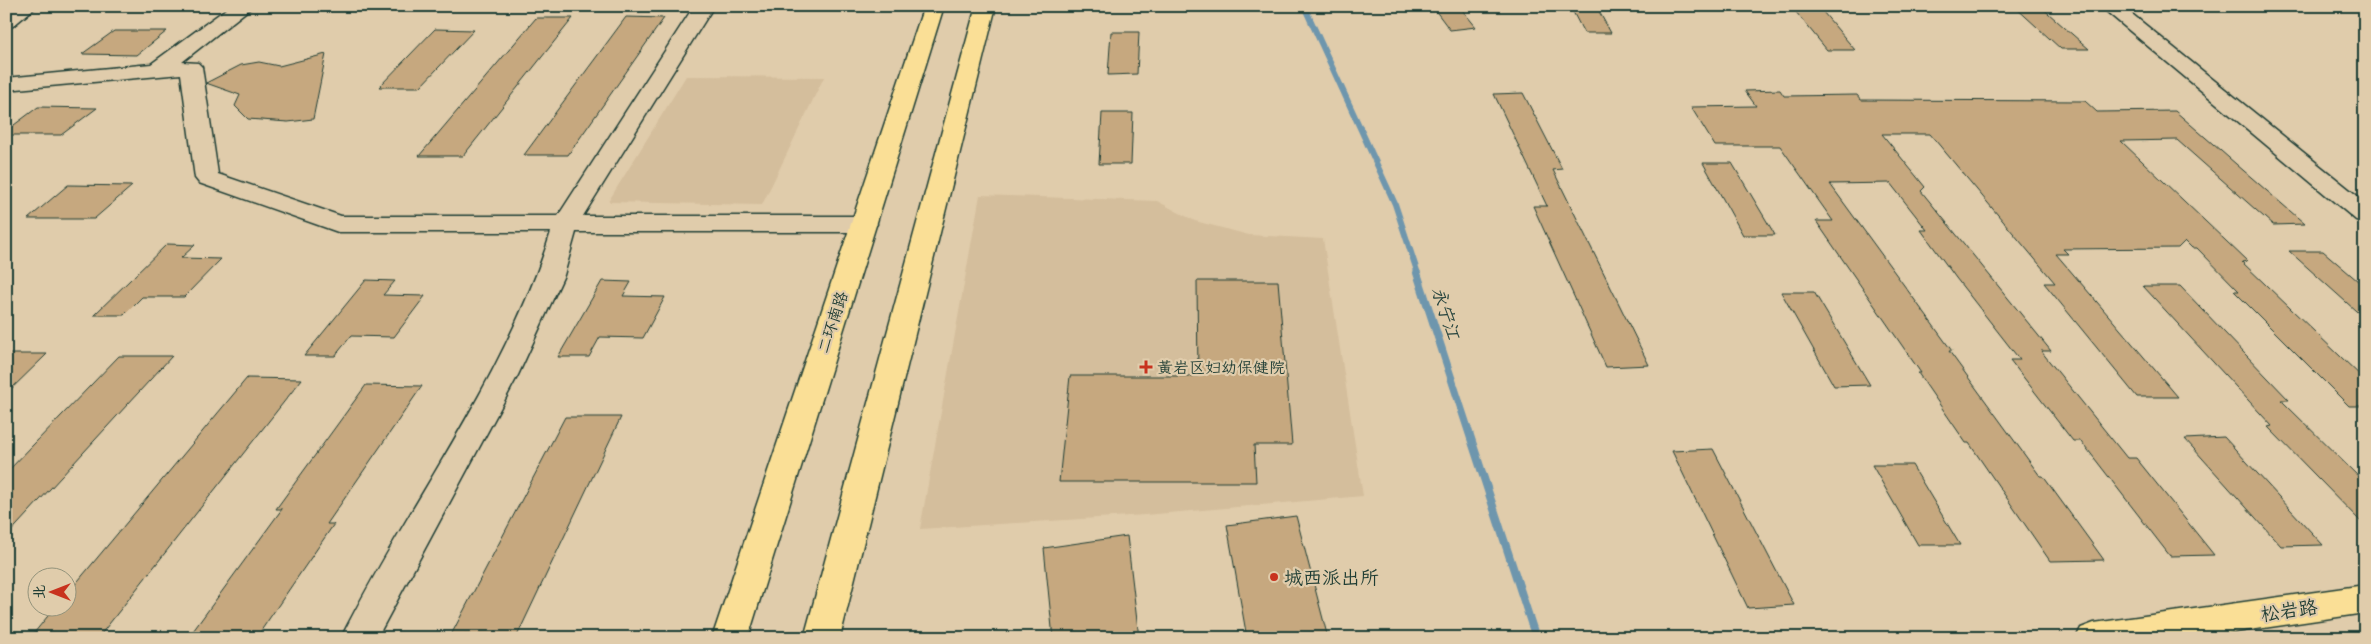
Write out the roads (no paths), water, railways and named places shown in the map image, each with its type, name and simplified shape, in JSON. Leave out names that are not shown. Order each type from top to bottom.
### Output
[{"type":"main road","name":"二环南路","points":[[730,638],[934,6]]},
{"type":"main road","points":[[822,638],[986,6]]},
{"type":"main road","name":"松岩路","points":[[2094,638],[2365,599]]},
{"type":"street","points":[[6,22],[27,6]]},
{"type":"street","points":[[157,70],[243,6]]},
{"type":"street","points":[[359,638],[504,375],[551,275],[566,224],[704,6]]},
{"type":"street","points":[[2110,6],[2365,215]]},
{"type":"street","points":[[6,84],[191,67],[207,178],[338,224],[864,224]]},
{"type":"waterway","name":"永宁江","points":[[1304,6],[1395,204],[1418,274]]},
{"type":"waterway","name":"永宁江","points":[[1417,273],[1536,638]]},
{"type":"place","name":"黄岩区妇幼保健院","points":[[1146,367]]},
{"type":"place","name":"城西派出所","points":[[1274,577]]}]
